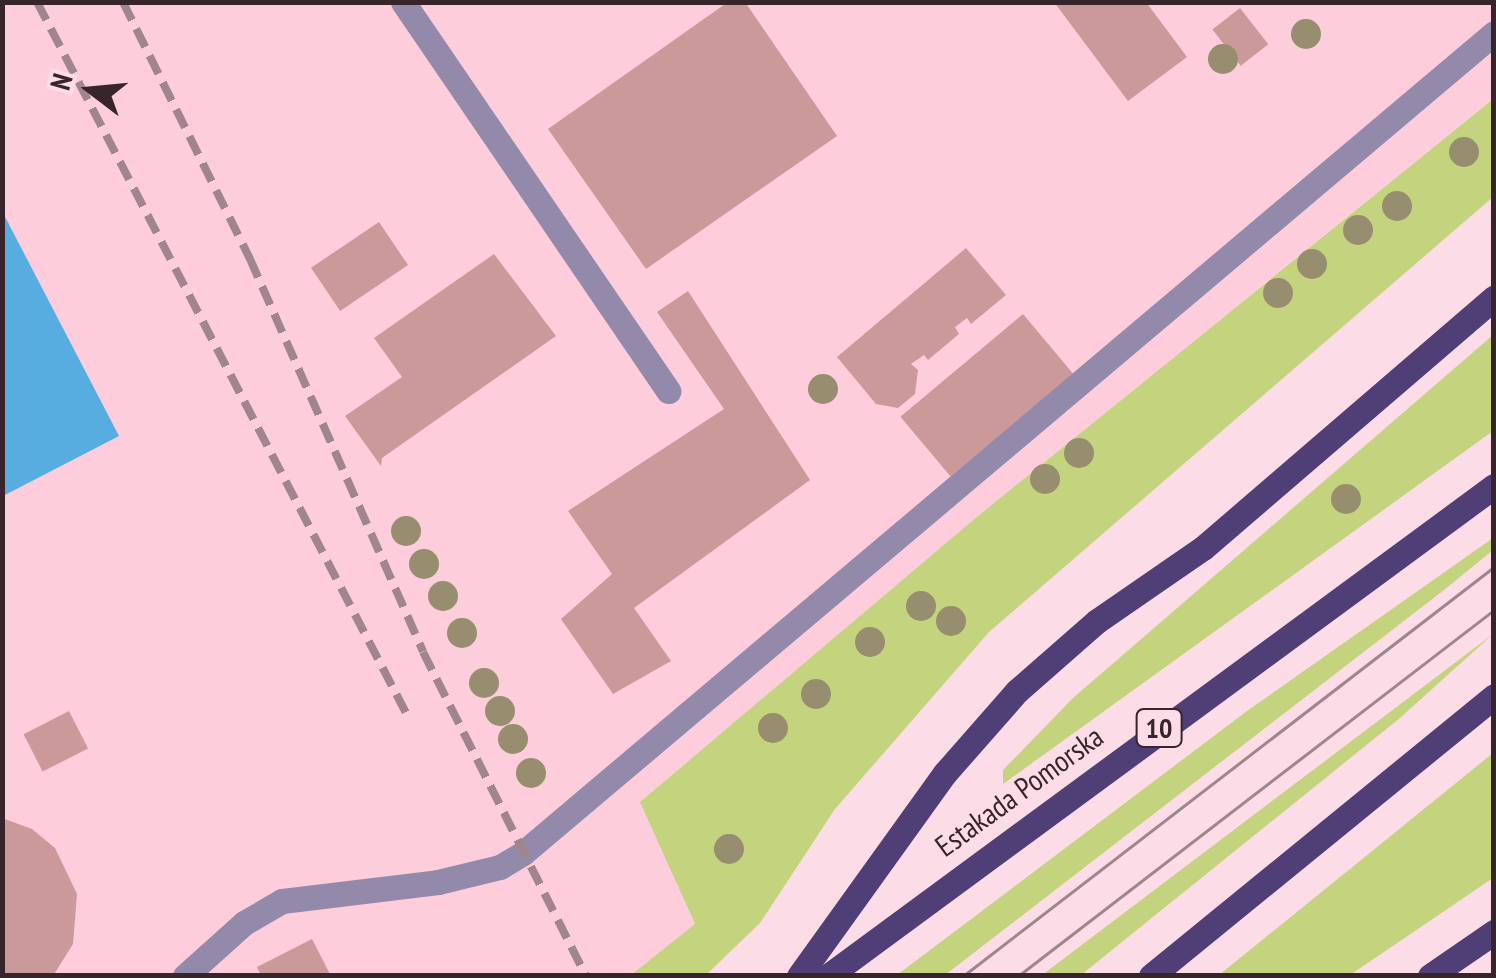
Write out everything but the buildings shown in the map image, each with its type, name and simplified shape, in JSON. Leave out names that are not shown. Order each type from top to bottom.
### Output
[{"type":"main road","points":[[799,976],[945,773],[1017,691],[1097,621],[1203,548],[1494,298]]},
{"type":"main road","name":"Estakada Pomorska","points":[[828,976],[1494,486]]},
{"type":"main road","points":[[1151,976],[1494,696]]},
{"type":"main road","points":[[1430,976],[1494,932]]},
{"type":"lane","points":[[404,2],[668,391]]},
{"type":"lane","points":[[185,976],[244,923],[282,902],[438,882],[500,866],[523,853],[1494,33]]},
{"type":"shaded area","points":[[2,3],[1493,3],[1493,98],[978,516],[641,801],[695,925],[633,975],[3,975]]},
{"type":"green space","points":[[1493,99],[1493,197],[989,632],[835,809],[760,923],[706,975],[631,975],[695,924],[640,802],[978,516]]},
{"type":"green space","points":[[1493,335],[1493,431],[1003,784],[1003,770],[1073,698]]},
{"type":"green space","points":[[1493,538],[1493,550],[1444,590],[945,975],[897,975],[1247,711]]},
{"type":"green space","points":[[1493,634],[1400,718],[1081,975],[1042,975]]},
{"type":"green space","points":[[1493,753],[1493,878],[1350,975],[1219,975]]},
{"type":"water","points":[[2,211],[119,436],[3,496],[2,496]]},
{"type":"tram line","points":[[963,976],[1494,567]]},
{"type":"tram line","points":[[1018,976],[1494,610]]},
{"type":"railway","points":[[37,2],[406,713]]},
{"type":"railway","points":[[123,2],[250,259],[423,652],[586,976]]}]
